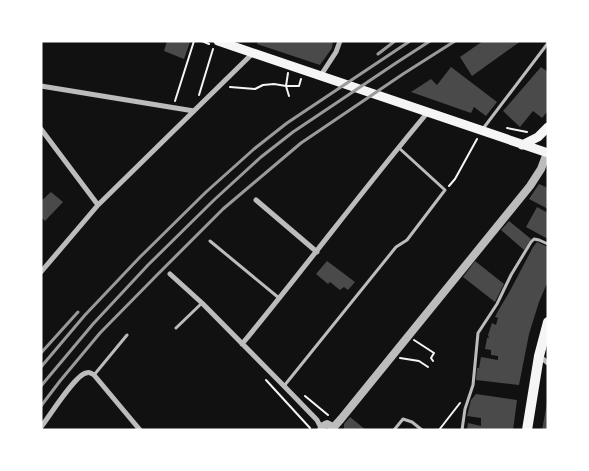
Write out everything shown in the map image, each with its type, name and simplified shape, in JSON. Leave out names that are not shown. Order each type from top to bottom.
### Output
[{"type":"highway","points":[[527,430],[544,359],[548,322]]},
{"type":"main road","points":[[218,41],[428,112],[480,134],[548,152]]},
{"type":"main road","points":[[522,145],[538,136],[548,127]]},
{"type":"street","points":[[324,77],[340,41]]},
{"type":"street","points":[[41,272],[98,205],[253,53]]},
{"type":"street","points":[[41,86],[194,112]]},
{"type":"street","points":[[242,344],[428,112]]},
{"type":"street","points":[[41,129],[98,205]]},
{"type":"street","points":[[170,274],[202,303],[284,386],[317,420],[321,429],[327,424],[333,429],[530,186],[541,169],[548,152]]},
{"type":"street","points":[[256,200],[317,252]]},
{"type":"street","points":[[41,427],[77,379],[86,373],[90,373],[94,375],[140,430]]},
{"type":"lane","points":[[480,134],[548,43]]},
{"type":"lane","points":[[284,386],[396,248],[407,240],[446,190],[398,148]]},
{"type":"lane","points":[[462,430],[465,409],[473,385],[478,333],[497,304],[531,242],[534,239],[548,244]]},
{"type":"lane","points":[[210,241],[280,298]]},
{"type":"lane","points":[[176,328],[202,303]]},
{"type":"lane","points":[[94,375],[127,335]]},
{"type":"lane","points":[[394,430],[403,419],[412,422],[422,430]]},
{"type":"path","points":[[173,108],[194,41]]},
{"type":"path","points":[[194,112],[215,46],[202,41]]},
{"type":"path","points":[[289,96],[286,86],[290,66]]},
{"type":"path","points":[[220,86],[255,89],[269,84],[299,86],[304,70]]},
{"type":"path","points":[[446,190],[455,179],[480,134]]},
{"type":"path","points":[[412,338],[434,353],[431,358],[433,361]]},
{"type":"path","points":[[396,358],[420,361],[428,367]]},
{"type":"path","points":[[439,430],[462,400]]},
{"type":"building","points":[[167,41],[190,42],[184,59],[164,51]]},
{"type":"building","points":[[258,41],[333,41],[332,48],[320,65],[257,44]]},
{"type":"building","points":[[483,41],[521,41],[472,76],[460,57]]},
{"type":"building","points":[[451,67],[497,102],[486,116],[474,107],[471,113],[411,92],[431,79],[437,85]]},
{"type":"building","points":[[541,67],[548,72],[548,111],[542,118],[533,111],[520,127],[503,111]]},
{"type":"building","points":[[539,184],[548,188],[548,209],[529,199]]},
{"type":"building","points":[[51,192],[63,202],[45,221],[41,217],[41,201]]},
{"type":"building","points":[[537,207],[548,213],[548,239],[526,227]]},
{"type":"building","points":[[509,221],[531,239],[524,250],[501,230]]},
{"type":"building","points":[[537,242],[548,247],[548,281],[529,334],[519,385],[476,380],[477,368],[479,368],[481,357],[498,360],[498,356],[491,355],[491,350],[485,349],[487,338],[489,338],[488,335],[492,323],[496,325],[498,318],[495,317],[498,311]]},
{"type":"building","points":[[327,261],[355,282],[348,290],[344,287],[340,290],[330,282],[328,284],[316,274]]},
{"type":"building","points":[[475,261],[504,284],[495,302],[463,277]]},
{"type":"building","points":[[476,394],[517,400],[513,430],[467,430],[468,423],[481,426],[481,418],[467,416],[471,400]]},
{"type":"building","points":[[547,403],[548,430],[542,430]]},
{"type":"building","points":[[350,417],[366,430],[344,430],[344,424]]},
{"type":"railway","points":[[378,54],[395,41]]},
{"type":"railway","points":[[41,367],[85,315],[140,257],[206,192],[254,149],[287,123],[410,41]]},
{"type":"railway","points":[[41,386],[93,324],[148,265],[261,157],[293,132],[430,41]]},
{"type":"railway","points":[[41,406],[100,333],[223,209],[301,143],[455,41]]},
{"type":"railway","points":[[41,353],[78,312]]}]
